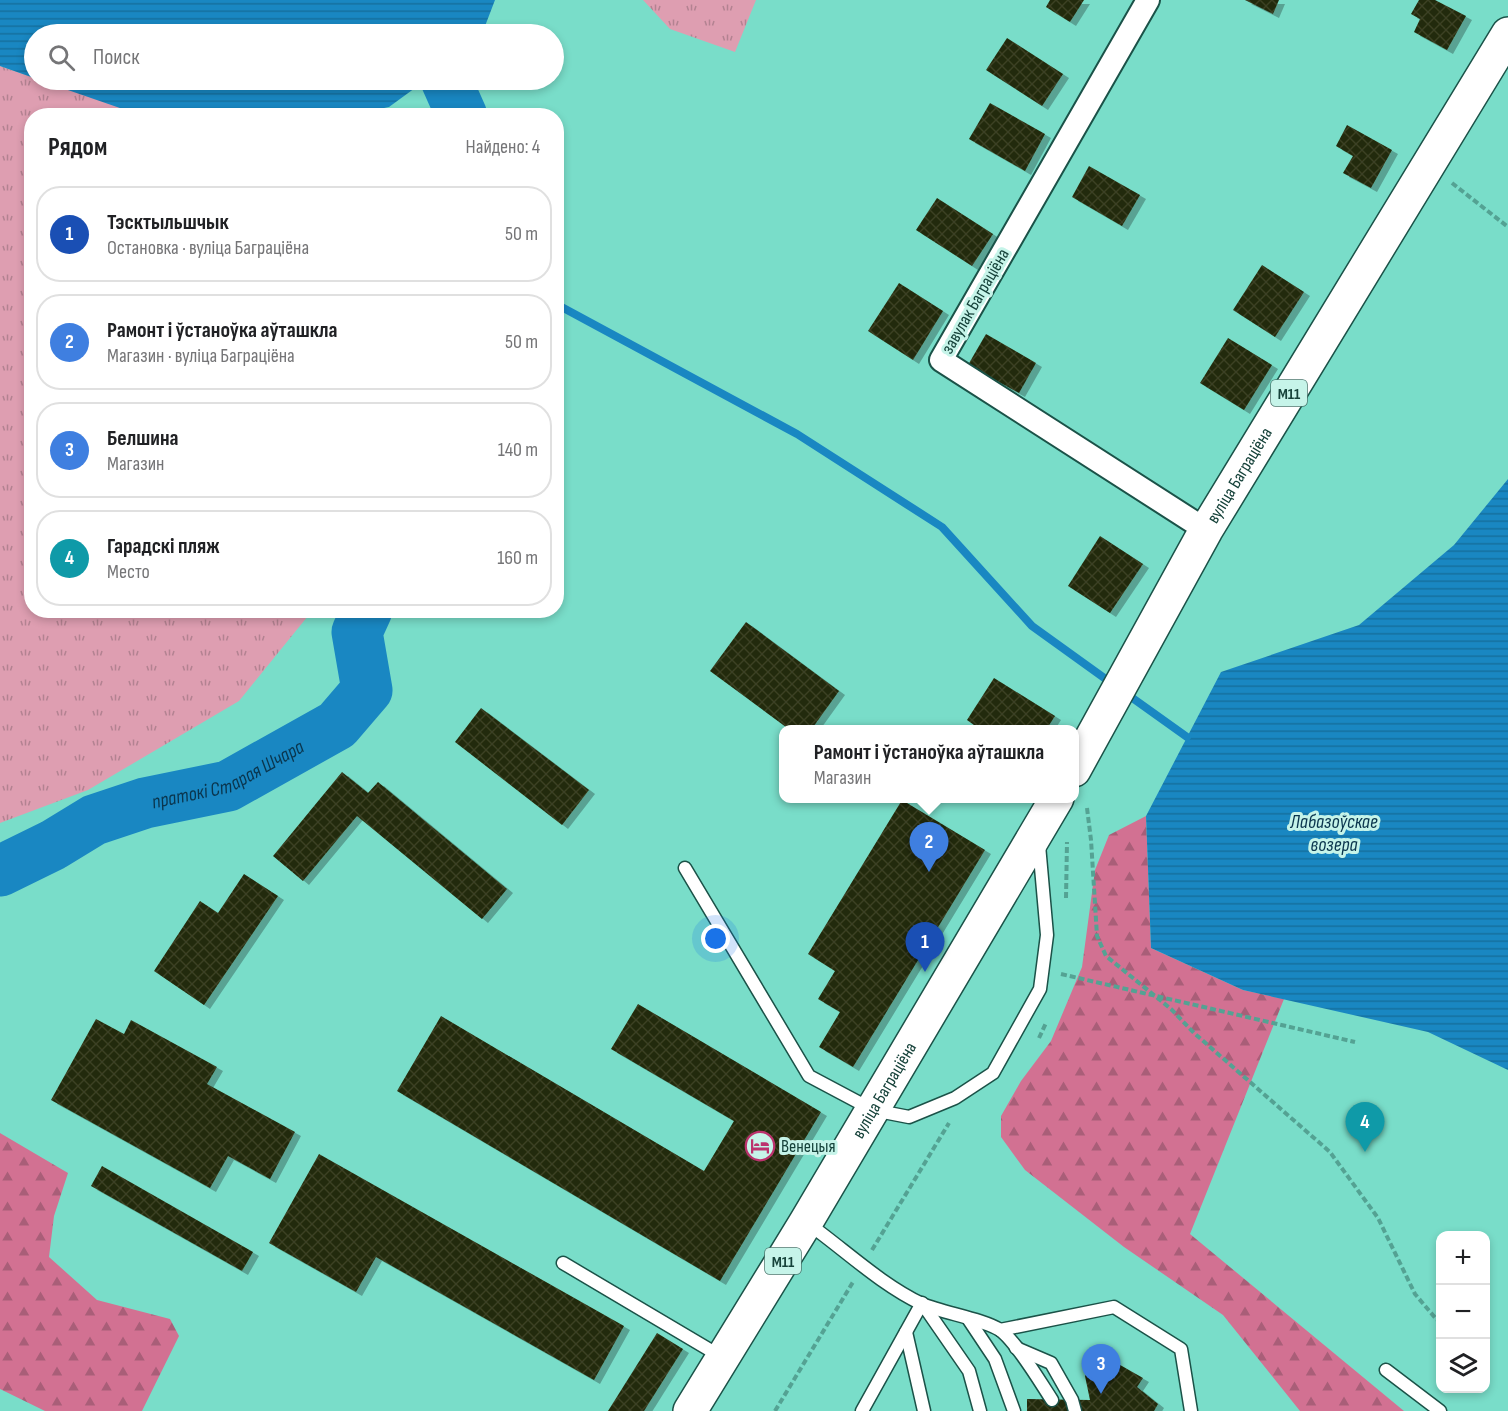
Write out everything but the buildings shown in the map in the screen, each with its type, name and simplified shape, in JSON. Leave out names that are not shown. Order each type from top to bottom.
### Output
[{"type":"highway","name":"вуліца Баграціёна","points":[[1079,773],[1096,733],[1206,530],[1508,34]]},
{"type":"highway","name":"вуліца Баграціёна","points":[[690,1411],[724,1359],[1038,832],[1061,803]]},
{"type":"street","name":"завулак Баграціёна","points":[[1148,0],[941,360],[1206,530]]},
{"type":"lane","points":[[685,868],[809,1076],[873,1110],[909,1117],[955,1098],[993,1073],[1040,989],[1047,935],[1038,832]]},
{"type":"lane","points":[[806,1222],[843,1248],[863,1266],[922,1303],[1000,1330],[1114,1307],[1181,1349],[1191,1411]]},
{"type":"lane","points":[[563,1263],[724,1359]]},
{"type":"lane","points":[[862,1411],[922,1303]]},
{"type":"lane","points":[[922,1303],[969,1371],[980,1411]]},
{"type":"lane","points":[[969,1320],[995,1359],[1014,1411]]},
{"type":"lane","points":[[1000,1330],[1052,1400]]},
{"type":"lane","points":[[906,1332],[924,1411]]},
{"type":"lane","points":[[1014,1347],[1051,1363],[1072,1400],[1075,1411]]},
{"type":"lane","points":[[1386,1370],[1440,1411]]},
{"type":"path","points":[[1447,178],[1508,227]]},
{"type":"path","points":[[1077,803],[1091,840],[1097,936],[1107,956],[1330,1152],[1378,1218],[1415,1294],[1436,1319]]},
{"type":"path","points":[[1058,973],[1355,1042]]},
{"type":"green space","points":[[643,0],[756,0],[735,52],[670,29]]},
{"type":"green space","points":[[0,66],[24,74],[24,90],[70,90],[123,108],[24,108],[24,618],[306,618],[239,701],[88,790],[0,823]]},
{"type":"green space","points":[[1146,816],[1151,948],[1243,990],[1284,999],[1190,1234],[1404,1411],[1300,1411],[1223,1315],[1124,1247],[1025,1170],[1001,1137],[1001,1116],[1021,1081],[1051,1041],[1082,967],[1095,870],[1109,835]]},
{"type":"green space","points":[[0,1133],[68,1173],[54,1216],[49,1257],[97,1300],[170,1319],[179,1336],[142,1411],[45,1411],[0,1389]]},
{"type":"water","points":[[0,0],[495,0],[486,24],[24,24],[24,74],[0,66]]},
{"type":"water","points":[[68,90],[412,90],[384,108],[120,108]]},
{"type":"water","name":"Лабазоўскае возера","points":[[1508,479],[1508,1070],[1428,1032],[1243,990],[1151,948],[1146,816],[1221,672],[1359,625],[1454,545]]},
{"type":"waterway","name":"пратокі Старая Шчара","points":[[450,90],[458,108]]},
{"type":"waterway","points":[[564,308],[797,434],[942,527],[1032,626],[1114,685]]},
{"type":"waterway","name":"пратокі Старая Шчара","points":[[0,871],[53,845],[94,820],[145,803],[228,786],[337,725],[367,690],[357,632],[363,618]]},
{"type":"waterway","points":[[1124,692],[1187,737]]},
{"type":"place","name":"Рамонт і ўстаноўка аўташкла","points":[[929,872]]},
{"type":"place","name":"Тэсктыльшчык","points":[[925,972]]},
{"type":"place","name":"Венецыя","points":[[760,1146]]},
{"type":"place","name":"Гарадскі пляж","points":[[1365,1152]]},
{"type":"place","name":"Белшина","points":[[1101,1394]]}]
